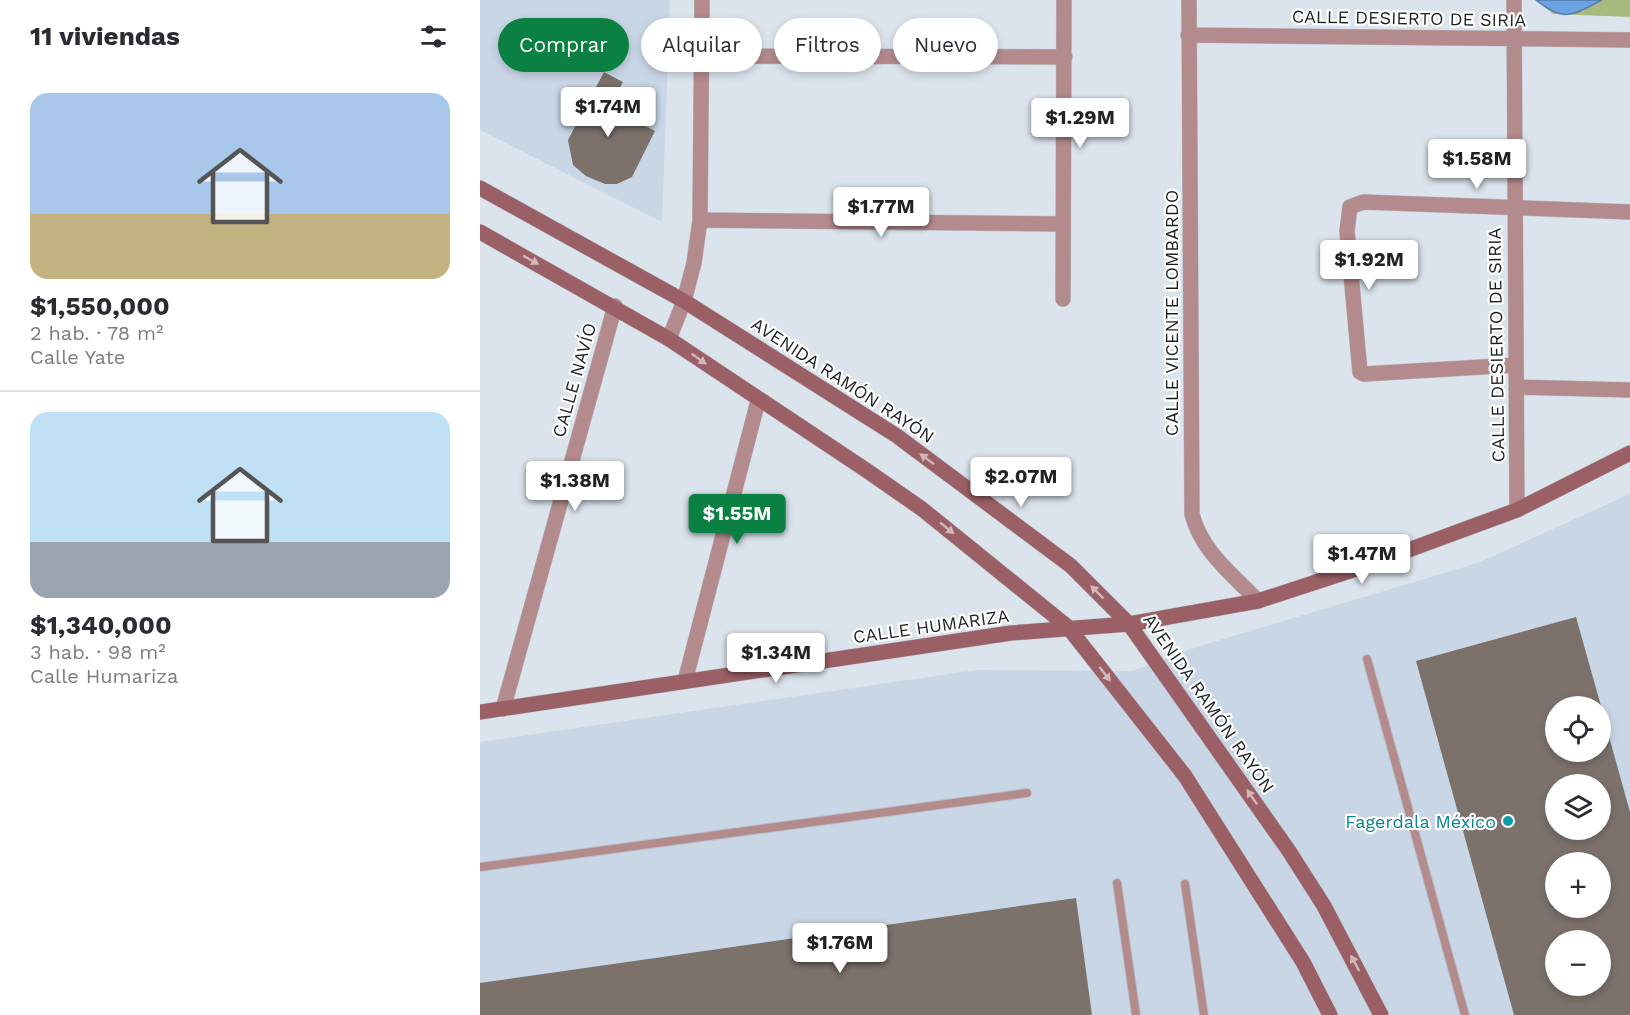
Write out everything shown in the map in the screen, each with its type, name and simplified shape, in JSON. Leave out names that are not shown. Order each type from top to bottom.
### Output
[{"type":"main road","name":"AVENIDA RAMÓN RAYÓN","points":[[480,188],[684,301],[897,436],[1071,566],[1129,624],[1289,851],[1324,906],[1381,1015]]},
{"type":"main road","points":[[480,232],[615,306],[669,339],[758,401],[922,508],[1068,627],[1185,776],[1303,962],[1330,1015]]},
{"type":"main road","name":"CALLE HUMARIZA","points":[[480,712],[1068,627],[1129,624],[1258,602],[1365,566],[1517,510],[1630,453]]},
{"type":"street","points":[[702,0],[702,18]]},
{"type":"street","points":[[1063,299],[1064,0]]},
{"type":"street","name":"CALLE VICENTE LOMBARDO","points":[[1189,0],[1192,514],[1196,531],[1205,546],[1258,602]]},
{"type":"street","name":"CALLE DESIERTO DE SIRIA","points":[[1514,0],[1517,510]]},
{"type":"street","name":"CALLE DESIERTO DE SIRIA","points":[[1188,35],[1630,40]]},
{"type":"street","points":[[762,56],[1065,57]]},
{"type":"street","points":[[669,339],[684,301],[694,263],[700,220],[702,72]]},
{"type":"street","points":[[1516,365],[1364,374],[1360,372],[1347,231],[1347,212],[1350,207],[1363,202],[1630,212]]},
{"type":"street","points":[[700,220],[1062,224]]},
{"type":"street","name":"CALLE NAVÍO","points":[[503,709],[615,306]]},
{"type":"street","points":[[1517,387],[1630,390]]},
{"type":"street","points":[[685,681],[758,401]]},
{"type":"lane","points":[[1368,658],[1465,1015]]},
{"type":"lane","points":[[480,867],[1026,793]]},
{"type":"lane","points":[[1117,883],[1136,1015]]},
{"type":"lane","points":[[1185,884],[1204,1015]]},
{"type":"shaded area","points":[[480,0],[670,0],[669,18],[641,18],[641,72],[667,72],[662,222],[480,130]]},
{"type":"shaded area","points":[[1630,494],[1630,1015],[480,1015],[480,742],[977,670],[1132,671],[1200,646],[1478,563]]},
{"type":"green space","points":[[1536,0],[1630,0],[1630,17],[1553,14]]},
{"type":"water","points":[[1536,0],[1602,0],[1576,13],[1562,14],[1554,12]]},
{"type":"building","points":[[604,72],[623,82],[609,107],[655,131],[632,177],[617,184],[605,184],[586,176],[573,165],[568,140]]},
{"type":"building","name":"Fagerdala México","points":[[1576,617],[1598,696],[1545,696],[1545,762],[1611,762],[1611,744],[1630,812],[1630,1015],[1514,1015],[1416,661]]},
{"type":"building","points":[[1076,898],[1092,1015],[480,1015],[480,983]]},
{"type":"place","name":"Fagerdala México","points":[[1508,821]]}]
